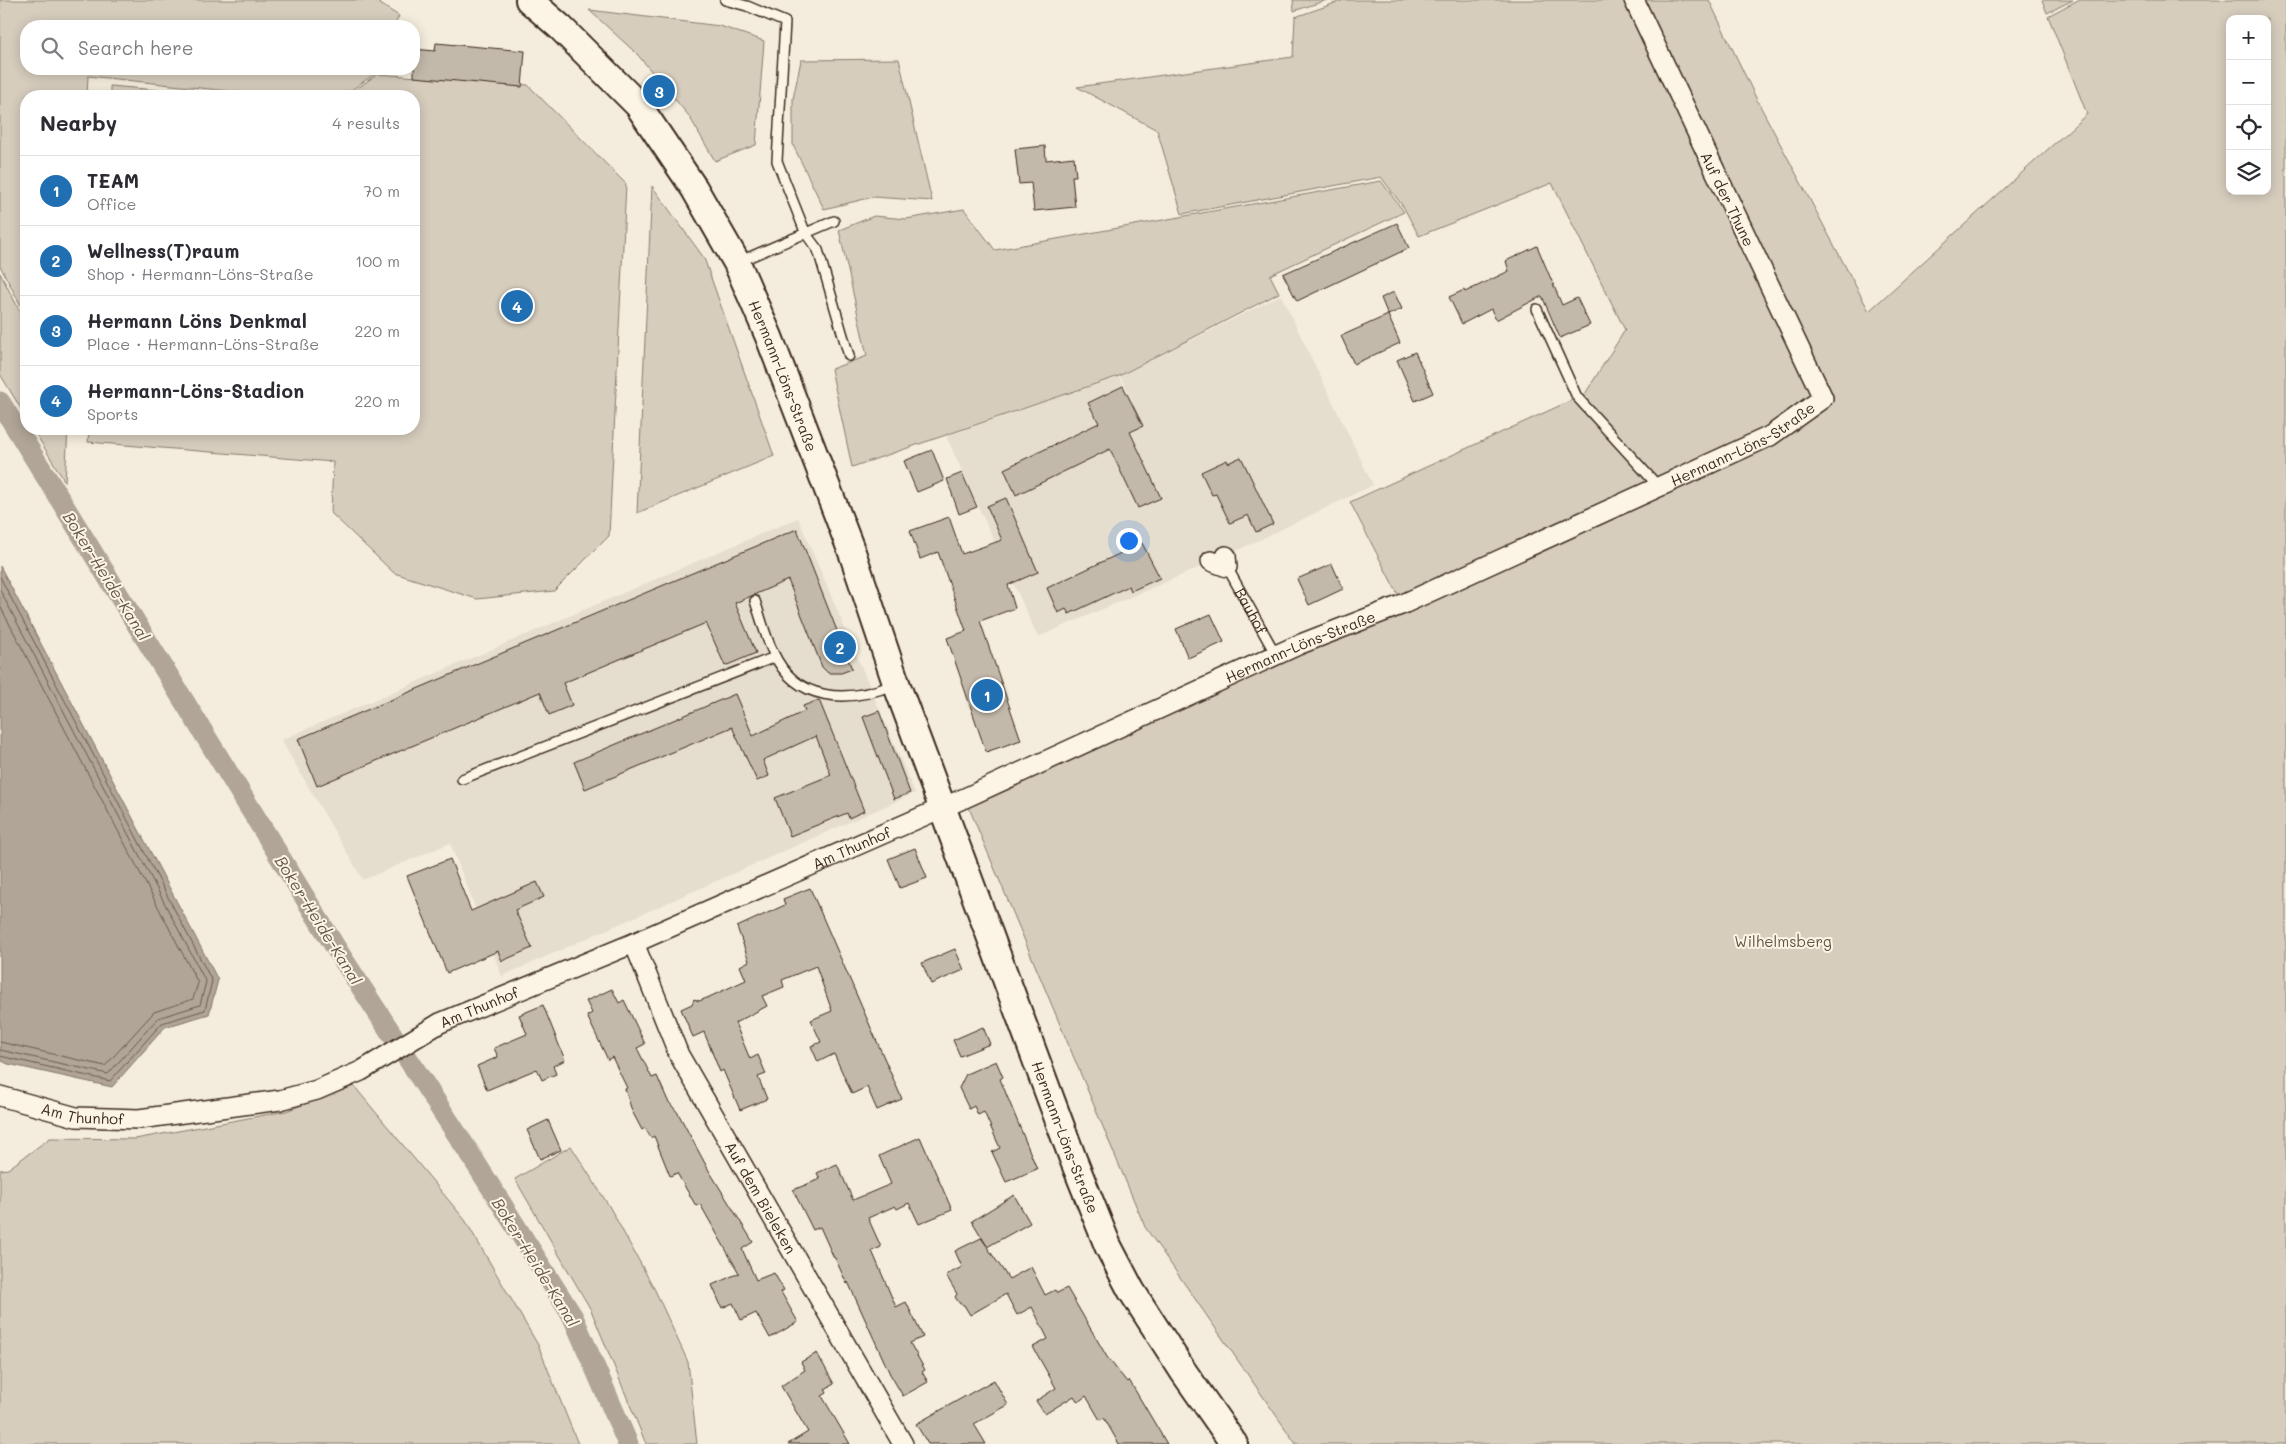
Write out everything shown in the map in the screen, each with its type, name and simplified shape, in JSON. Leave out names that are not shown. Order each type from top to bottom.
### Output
[{"type":"street","name":"Hermann-Löns-Straße","points":[[529,0],[561,28],[638,105],[694,188],[737,263],[772,346],[853,555],[896,684],[1064,1134],[1108,1246],[1136,1298],[1182,1371],[1234,1444]]},
{"type":"street","name":"Auf der Thune","points":[[1634,0],[1823,398]]},
{"type":"street","name":"Hermann-Löns-Straße","points":[[943,808],[1276,656],[1401,605],[1770,436],[1823,398]]},
{"type":"street","name":"Am Thunhof","points":[[0,1096],[76,1117],[140,1120],[280,1100],[317,1090],[361,1071],[433,1026],[634,943],[943,808]]},
{"type":"street","name":"Auf dem Bieleken","points":[[634,943],[679,1056],[903,1444]]},
{"type":"lane","points":[[725,0],[747,6],[785,22],[778,160],[806,234],[818,250],[849,356]]},
{"type":"lane","points":[[737,263],[834,221]]},
{"type":"lane","name":"Hermann-Löns-Straße","points":[[1537,309],[1577,398],[1659,487]]},
{"type":"lane","name":"Bauhof","points":[[1221,561],[1276,656]]},
{"type":"lane","points":[[755,601],[775,657],[797,684],[817,693],[842,698],[896,684]]},
{"type":"lane","points":[[462,779],[775,657]]},
{"type":"shaded area","points":[[1281,295],[1373,485],[1226,556],[1038,637],[946,436],[1119,377],[1136,406],[1120,376]]},
{"type":"shaded area","points":[[798,518],[915,793],[502,976],[450,843],[363,880],[281,740]]},
{"type":"green space","points":[[0,0],[374,0],[399,16],[397,20],[20,20],[20,75],[373,75],[352,90],[218,90],[88,76],[87,90],[20,90],[20,304],[0,266]]},
{"type":"green space","points":[[1293,0],[1327,0],[1294,11]]},
{"type":"green space","name":"Wilhelmsberg","points":[[1344,0],[1709,0],[1757,100],[1869,311],[2087,114],[2048,16],[2078,0],[2286,0],[2286,1444],[1296,1444],[1145,1227],[967,803],[1405,608],[1350,502],[1585,394],[1625,330],[1552,183],[1419,236],[1404,208],[1381,177],[1182,214],[1157,130],[1077,87],[1293,57],[1295,17]]},
{"type":"green space","points":[[2042,0],[2073,0],[2047,13]]},
{"type":"green space","points":[[589,10],[720,26],[764,41],[756,145],[715,161],[689,116],[637,54]]},
{"type":"green space","points":[[899,59],[932,201],[873,197],[824,209],[793,145],[793,99],[801,60]]},
{"type":"green space","points":[[376,75],[528,85],[626,184],[609,536],[554,591],[477,599],[394,573],[331,513],[333,462],[88,442],[89,435],[420,435],[420,90],[355,90]]},
{"type":"green space","points":[[110,86],[157,90],[110,90]]},
{"type":"green space","points":[[1381,181],[1404,212],[1270,275],[1279,293],[1119,376],[852,467],[831,369],[867,356],[839,230],[874,216],[906,219],[964,209],[995,250]]},
{"type":"green space","points":[[652,186],[704,258],[774,456],[637,513]]},
{"type":"green space","points":[[0,273],[20,311],[20,407],[0,374]]},
{"type":"green space","points":[[37,435],[68,435],[65,482]]},
{"type":"green space","points":[[354,1086],[465,1220],[538,1345],[578,1444],[0,1444],[0,1170],[8,1169],[50,1138],[135,1139],[286,1111]]},
{"type":"green space","points":[[571,1146],[609,1206],[655,1290],[688,1362],[697,1444],[646,1444],[591,1310],[515,1179]]},
{"type":"water","points":[[0,566],[218,980],[209,1014],[165,1027],[112,1087],[8,1064],[0,1060]]},
{"type":"building","points":[[436,43],[525,51],[522,87],[414,77],[414,75],[420,75],[420,50],[435,51]]},
{"type":"building","points":[[1045,146],[1046,160],[1074,157],[1076,176],[1072,176],[1075,207],[1034,211],[1031,183],[1019,184],[1015,149]]},
{"type":"building","points":[[1397,223],[1409,248],[1297,301],[1283,274]]},
{"type":"building","points":[[1537,246],[1562,305],[1577,298],[1590,325],[1560,338],[1542,296],[1496,320],[1491,309],[1462,324],[1449,297],[1464,290],[1465,292],[1509,271],[1506,261]]},
{"type":"building","points":[[1394,292],[1402,309],[1388,315],[1381,298]]},
{"type":"building","points":[[1388,315],[1400,343],[1354,364],[1341,336]]},
{"type":"building","points":[[1415,352],[1433,393],[1415,401],[1397,360]]},
{"type":"building","points":[[1123,386],[1143,426],[1130,432],[1161,498],[1138,508],[1110,449],[1016,495],[1004,469],[1099,423],[1088,403]]},
{"type":"building","points":[[932,450],[944,481],[917,492],[904,461]]},
{"type":"building","points":[[1241,457],[1273,524],[1256,532],[1248,515],[1230,523],[1216,494],[1212,495],[1201,472],[1227,460],[1228,463]]},
{"type":"building","points":[[962,473],[977,507],[959,514],[947,479]]},
{"type":"building","points":[[1006,498],[1038,572],[1008,585],[1015,608],[980,621],[1021,740],[986,752],[947,638],[966,631],[938,552],[920,559],[910,531],[949,517],[962,554],[1002,540],[987,506]]},
{"type":"building","points":[[797,529],[852,669],[841,673],[828,673],[822,667],[788,580],[735,603],[756,653],[725,666],[706,623],[563,683],[572,705],[549,715],[540,692],[317,786],[298,739]]},
{"type":"building","points":[[1142,543],[1160,578],[1131,591],[1129,586],[1069,614],[1066,609],[1058,613],[1047,588]]},
{"type":"building","points":[[1332,564],[1343,589],[1309,605],[1297,579]]},
{"type":"building","points":[[1211,614],[1224,642],[1188,658],[1176,629]]},
{"type":"building","points":[[735,694],[753,736],[805,711],[803,706],[819,700],[864,811],[849,818],[847,813],[790,836],[775,798],[831,775],[816,736],[763,760],[769,776],[757,781],[732,727],[585,789],[574,762]]},
{"type":"building","points":[[879,711],[910,793],[894,799],[863,717]]},
{"type":"building","points":[[915,848],[927,878],[900,888],[888,859]]},
{"type":"building","points":[[450,859],[471,911],[537,882],[544,897],[515,910],[532,948],[502,961],[498,951],[447,973],[407,876]]},
{"type":"building","points":[[810,888],[902,1099],[877,1110],[867,1087],[852,1094],[834,1054],[818,1062],[811,1046],[821,1042],[811,1020],[832,1011],[816,966],[782,980],[784,987],[762,996],[767,1006],[735,1023],[750,1059],[758,1055],[766,1074],[758,1077],[767,1099],[740,1110],[723,1070],[720,1072],[704,1032],[693,1037],[681,1009],[692,1004],[694,999],[699,1001],[746,980],[740,966],[749,961],[737,927],[785,905],[783,899]]},
{"type":"building","points":[[955,949],[964,970],[931,984],[922,963]]},
{"type":"building","points":[[612,989],[619,1003],[624,1000],[645,1044],[637,1048],[652,1078],[657,1076],[668,1101],[678,1113],[708,1169],[753,1242],[742,1249],[756,1280],[774,1273],[784,1290],[781,1292],[798,1322],[770,1338],[756,1313],[741,1320],[733,1303],[722,1308],[712,1285],[739,1273],[700,1204],[696,1206],[677,1173],[670,1176],[654,1136],[651,1138],[645,1128],[642,1130],[632,1111],[625,1089],[627,1088],[612,1057],[608,1060],[587,1016],[592,1013],[586,1001]]},
{"type":"building","points":[[543,1005],[565,1060],[553,1066],[556,1074],[542,1080],[537,1069],[487,1090],[477,1066],[498,1057],[494,1048],[527,1034],[519,1015]]},
{"type":"building","points":[[983,1027],[990,1044],[960,1056],[953,1040]]},
{"type":"building","points":[[996,1061],[1003,1077],[1000,1079],[1037,1169],[1006,1182],[992,1152],[1000,1148],[984,1112],[978,1115],[974,1106],[969,1109],[959,1088],[966,1074]]},
{"type":"building","points":[[548,1120],[561,1150],[540,1159],[527,1130]]},
{"type":"building","points":[[920,1137],[952,1210],[919,1224],[909,1203],[897,1209],[895,1206],[868,1218],[881,1247],[872,1251],[896,1307],[906,1302],[923,1337],[910,1343],[925,1370],[922,1372],[928,1382],[903,1396],[890,1374],[848,1282],[847,1284],[820,1227],[813,1230],[793,1190],[820,1179],[817,1173],[837,1164],[853,1200],[891,1184],[879,1156]]},
{"type":"building","points":[[1014,1195],[1030,1223],[987,1247],[1009,1279],[1031,1267],[1045,1295],[1055,1290],[1057,1293],[1067,1288],[1107,1357],[1127,1382],[1129,1380],[1167,1444],[1119,1444],[1104,1418],[1100,1420],[1086,1396],[1078,1402],[1074,1396],[1045,1414],[1036,1401],[1056,1388],[1033,1347],[1048,1339],[1032,1307],[1017,1315],[1006,1294],[970,1315],[964,1305],[960,1304],[955,1297],[957,1294],[946,1275],[962,1267],[955,1251],[981,1238],[987,1246],[972,1221]]},
{"type":"building","points":[[817,1353],[834,1384],[825,1389],[827,1393],[822,1396],[850,1444],[788,1444],[808,1432],[781,1386],[805,1370],[801,1362]]},
{"type":"building","points":[[994,1380],[1008,1405],[974,1424],[986,1444],[928,1444],[916,1424]]},
{"type":"waterway","name":"Boker-Heide-Kanal","points":[[0,402],[20,435]]},
{"type":"waterway","name":"Boker-Heide-Kanal","points":[[20,435],[339,953],[573,1317],[628,1444]]},
{"type":"place","name":"Hermann Löns Denkmal","points":[[659,91]]},
{"type":"place","name":"Hermann-Löns-Stadion","points":[[517,306]]},
{"type":"place","name":"Wellness(T)raum","points":[[840,647]]},
{"type":"place","name":"TEAM","points":[[987,695]]}]
